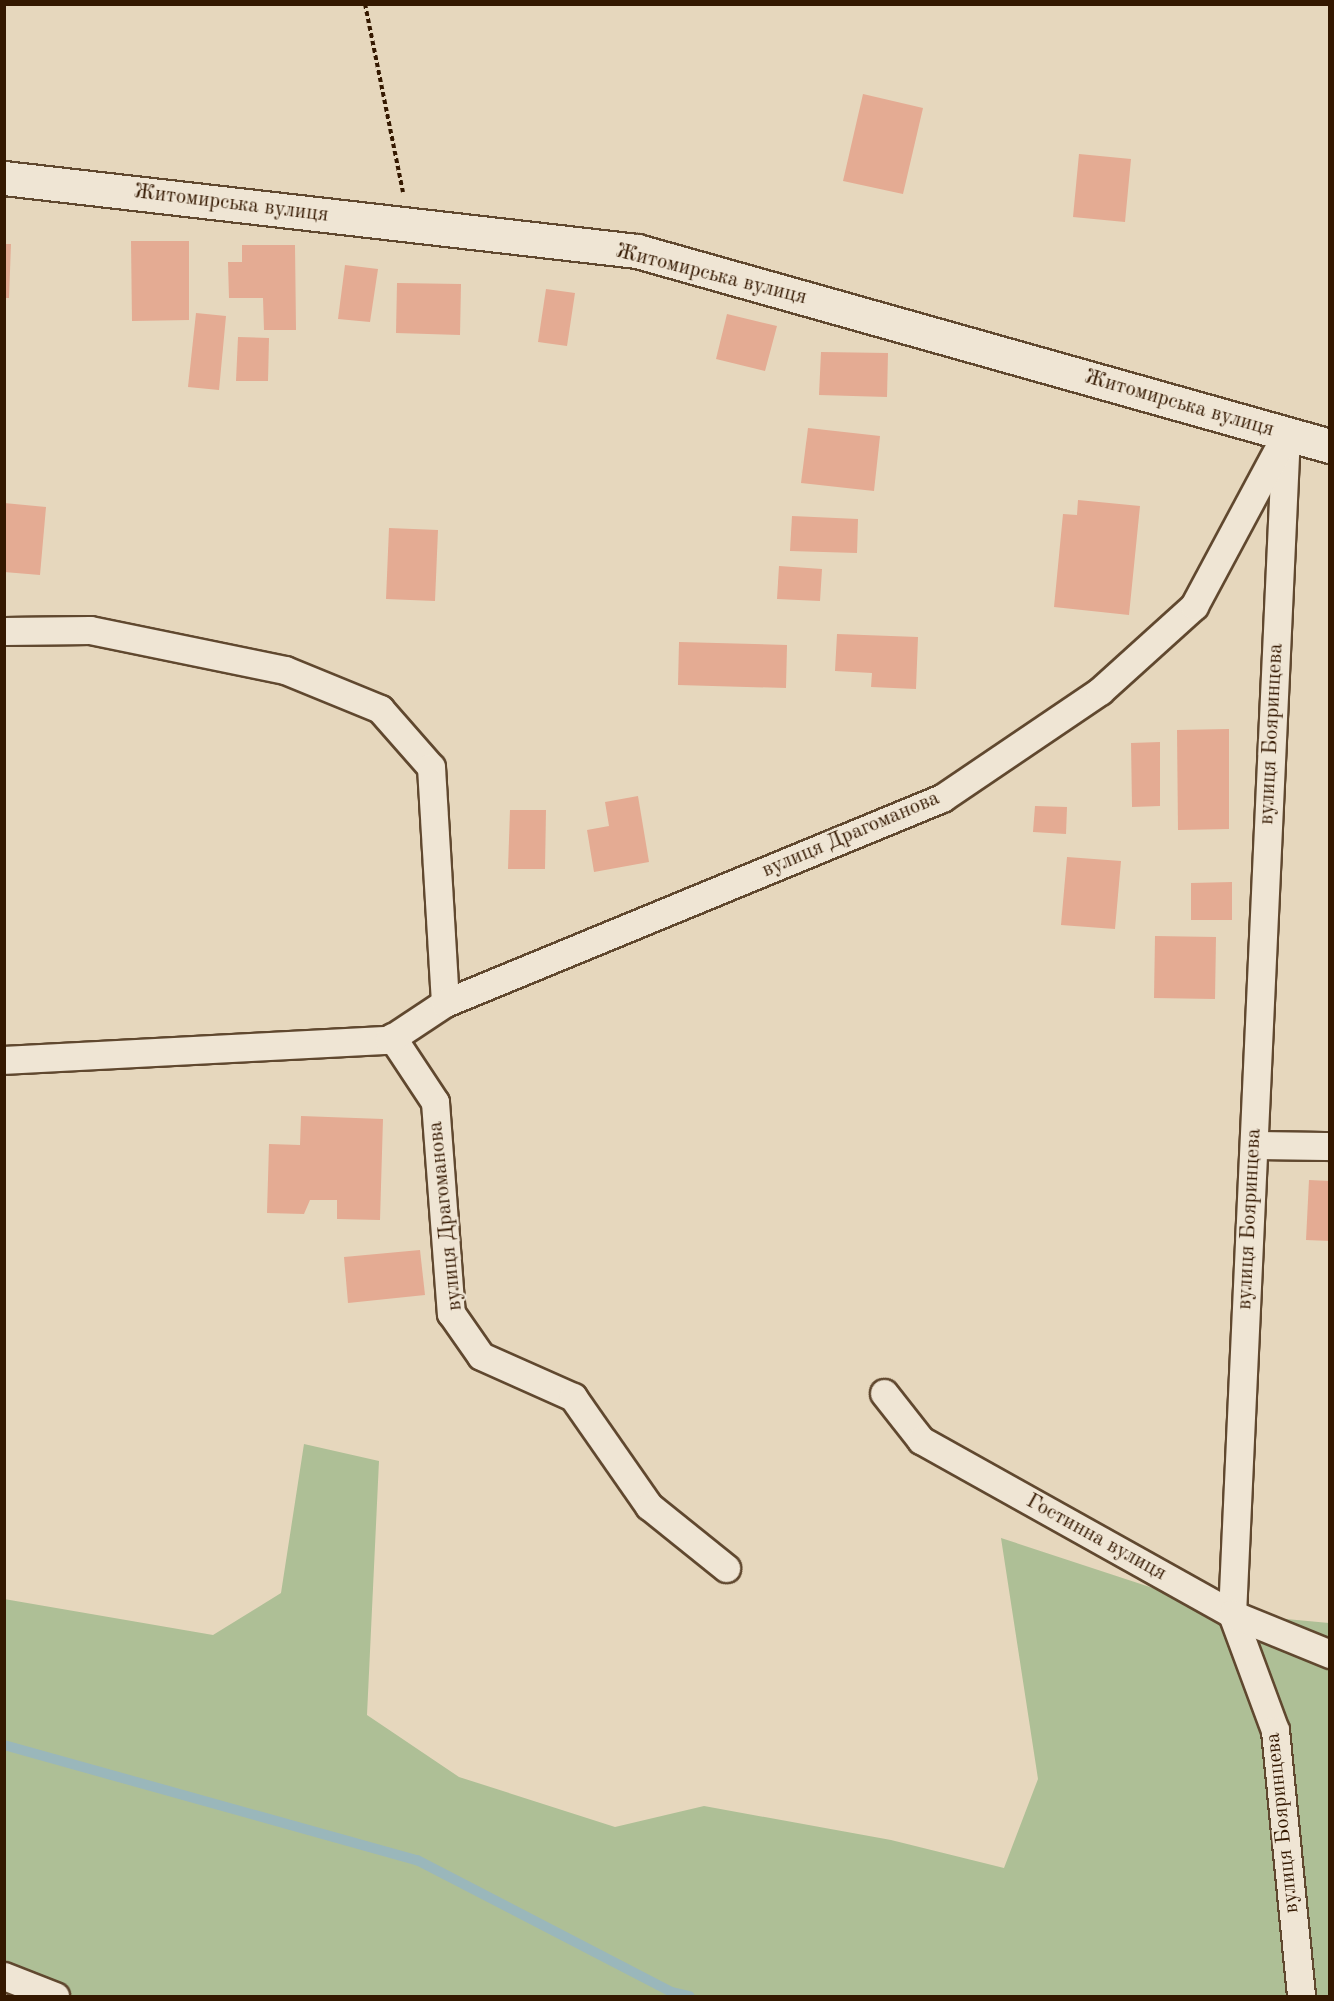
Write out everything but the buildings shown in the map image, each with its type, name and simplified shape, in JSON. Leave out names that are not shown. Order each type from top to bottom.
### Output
[{"type":"main road","name":"Житомирська вулиця","points":[[4,178],[637,251],[1329,446]]},
{"type":"street","name":"вулиця Драгоманова","points":[[4,1060],[392,1037],[445,1003],[952,792],[1100,691],[1194,606],[1286,434]]},
{"type":"street","name":"вулиця Бояринцева","points":[[1286,434],[1232,1614],[1275,1730],[1301,1996]]},
{"type":"street","points":[[4,631],[90,630],[285,670],[380,709],[431,767],[445,1003]]},
{"type":"street","name":"вулиця Драгоманова","points":[[392,1037],[435,1102],[451,1313],[481,1356],[573,1397],[649,1506],[726,1568]]},
{"type":"street","points":[[1254,1145],[1329,1146]]},
{"type":"street","name":"Гостинна вулиця","points":[[884,1393],[921,1440],[1232,1614],[1329,1654]]},
{"type":"street","points":[[4,1976],[55,1996]]},
{"type":"path","points":[[365,4],[410,225]]},
{"type":"green space","points":[[304,1444],[379,1461],[367,1715],[459,1777],[615,1827],[704,1806],[891,1840],[1004,1868],[1038,1779],[1001,1538],[1232,1614],[1329,1623],[1329,1996],[55,1996],[5,1976],[4,1599],[213,1635],[281,1593]]},
{"type":"waterway","points":[[4,1745],[417,1860],[672,1992],[690,1996]]}]
